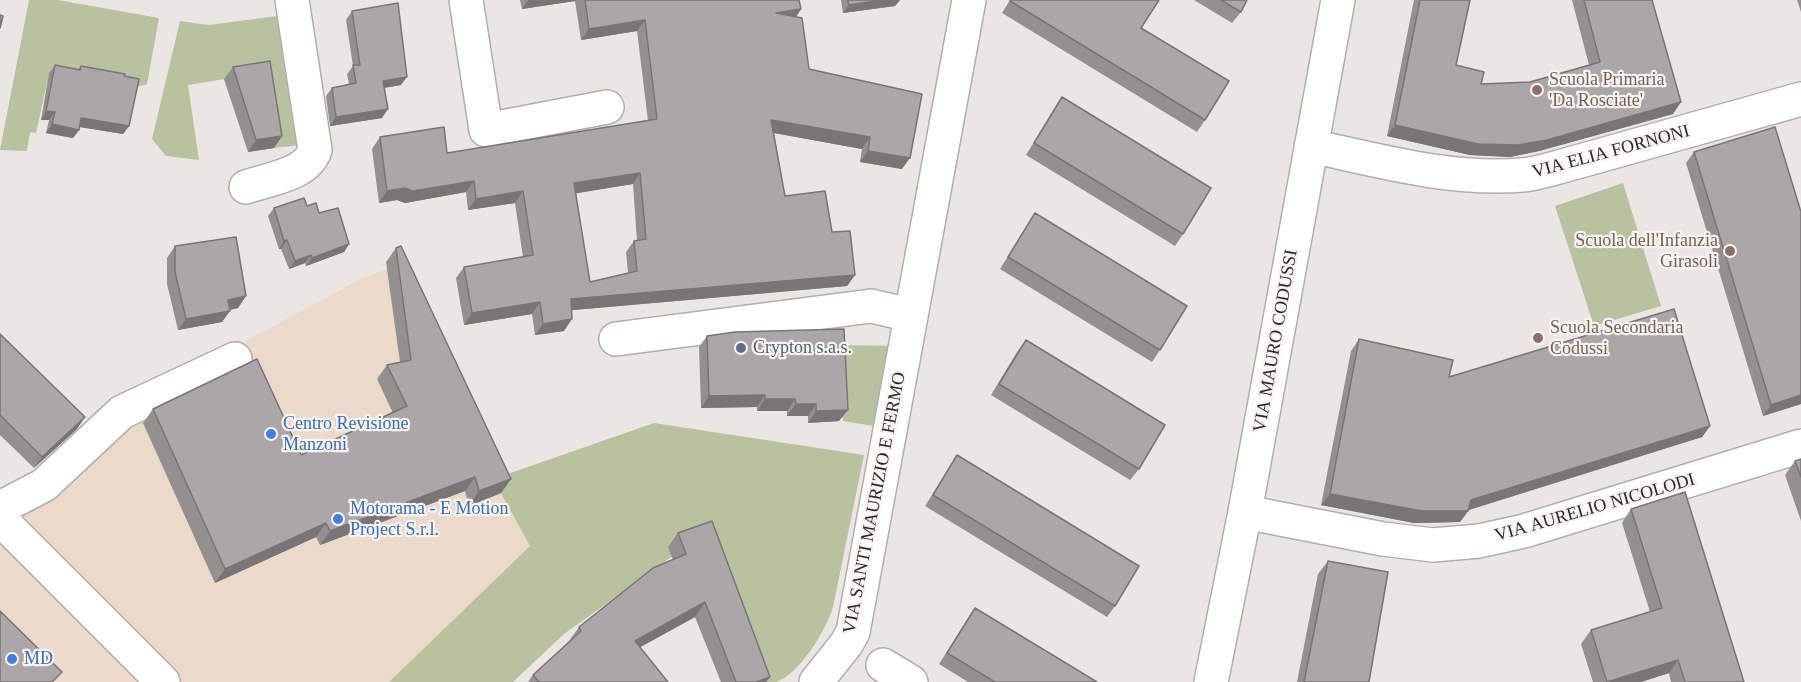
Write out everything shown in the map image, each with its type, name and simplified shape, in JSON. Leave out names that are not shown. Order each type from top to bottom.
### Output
[{"type":"street","points":[[246,187],[299,169],[309,162],[315,150],[292,0]]},
{"type":"street","points":[[466,0],[486,130],[607,107]]},
{"type":"street","name":"VIA SANTI MAURIZIO E FERMO","points":[[816,682],[853,632],[969,0]]},
{"type":"street","name":"VIA MAURO CODUSSI","points":[[1211,682],[1245,512],[1338,0]]},
{"type":"street","name":"VIA ELIA FORNONI","points":[[1311,146],[1443,172],[1474,176],[1524,175],[1801,99]]},
{"type":"street","points":[[616,339],[872,306],[911,315]]},
{"type":"street","points":[[0,508],[44,485],[122,412],[235,359]]},
{"type":"street","name":"VIA AURELIO NICOLODI","points":[[1245,512],[1383,539],[1433,545],[1479,541],[1535,528],[1801,447]]},
{"type":"street","points":[[0,519],[163,682]]},
{"type":"street","points":[[883,665],[911,682]]},
{"type":"shaded area","points":[[394,266],[530,546],[389,682],[0,682],[0,505],[229,350],[357,281]]},
{"type":"green space","points":[[29,0],[58,0],[159,18],[147,84],[133,88],[49,74],[36,133],[30,132],[27,151],[0,150]]},
{"type":"green space","points":[[284,15],[301,145],[274,148],[262,73],[188,85],[199,160],[166,156],[152,139],[180,21],[209,25]]},
{"type":"green space","points":[[1623,183],[1661,306],[1594,326],[1555,206]]},
{"type":"green space","points":[[839,345],[900,346],[886,428],[843,421]]},
{"type":"green space","points":[[654,423],[864,455],[833,607],[818,639],[794,670],[776,682],[757,682],[702,535],[564,634],[513,682],[389,682],[530,546],[501,493],[496,478]]},
{"type":"building","points":[[585,0],[799,0],[801,9],[776,13],[802,18],[809,69],[922,94],[910,158],[868,151],[870,137],[771,120],[785,196],[825,191],[832,232],[850,231],[855,275],[571,299],[572,319],[543,324],[540,302],[472,313],[464,267],[533,255],[523,191],[476,199],[474,181],[413,191],[405,188],[387,191],[380,137],[444,127],[447,153],[657,119],[645,20],[589,29]],"holes":[[[640,173],[646,239],[634,241],[637,271],[590,282],[574,183]]]},
{"type":"building","points":[[848,0],[884,0],[849,5]]},
{"type":"building","points":[[1011,0],[1159,0],[1141,28],[1229,81],[1205,120]]},
{"type":"building","points":[[1221,0],[1247,0],[1241,12]]},
{"type":"building","name":"Scuola Primaria 'Da Rosciate'","points":[[1420,0],[1470,0],[1456,65],[1484,72],[1481,84],[1530,82],[1600,62],[1584,0],[1652,0],[1681,102],[1547,140],[1518,145],[1478,144],[1395,125]]},
{"type":"building","points":[[398,3],[407,77],[383,81],[388,109],[336,117],[332,88],[356,83],[353,65],[360,65],[352,11]]},
{"type":"building","points":[[270,61],[282,136],[256,140],[233,67]]},
{"type":"building","points":[[55,65],[80,70],[81,66],[125,74],[124,76],[139,79],[129,126],[81,118],[79,130],[52,124],[55,112],[46,111]]},
{"type":"building","points":[[1062,97],[1211,188],[1183,234],[1034,143]]},
{"type":"building","points":[[1775,127],[1801,212],[1801,395],[1771,405],[1694,152]]},
{"type":"building","points":[[304,198],[307,206],[316,203],[319,213],[338,208],[349,244],[312,258],[311,255],[295,261],[287,240],[284,241],[274,208]]},
{"type":"building","points":[[1035,213],[1187,306],[1160,350],[1008,257]]},
{"type":"building","points":[[236,237],[246,296],[228,300],[230,311],[186,319],[175,272],[175,246]]},
{"type":"building","points":[[401,246],[511,479],[479,491],[475,477],[330,531],[326,523],[225,569],[153,409],[257,359],[301,455],[407,406],[387,365],[411,360],[396,248]]},
{"type":"building","points":[[1674,309],[1710,426],[1471,500],[1468,511],[1422,511],[1330,494],[1359,339],[1453,360],[1449,377]]},
{"type":"building","points":[[844,329],[848,410],[816,411],[816,404],[796,404],[795,399],[765,399],[765,395],[709,396],[707,336],[735,332]]},
{"type":"building","points":[[0,334],[85,417],[42,457],[0,415]]},
{"type":"building","points":[[1026,340],[1165,425],[1139,469],[999,384]]},
{"type":"building","points":[[957,455],[1139,566],[1115,606],[933,495]]},
{"type":"building","points":[[1801,459],[1801,477],[1795,461]]},
{"type":"building","points":[[1685,492],[1744,682],[1685,682],[1678,660],[1607,682],[1591,630],[1662,608],[1631,509]]},
{"type":"building","points":[[712,521],[770,677],[756,682],[736,682],[705,602],[635,641],[668,682],[539,682],[533,675],[581,631],[579,627],[653,568],[686,554],[678,533]]},
{"type":"building","points":[[1328,561],[1388,572],[1369,682],[1304,682]]},
{"type":"building","points":[[975,608],[1097,682],[995,682],[947,653]]},
{"type":"building","points":[[0,611],[62,672],[52,682],[0,682]]},
{"type":"place","name":"Scuola Primaria 'Da Rosciate'","points":[[1537,90]]},
{"type":"place","name":"Scuola dell'Infanzia Girasoli","points":[[1730,251]]},
{"type":"place","name":"Scuola Secondaria Codussi","points":[[1538,338]]},
{"type":"place","name":"Crypton s.a.s.","points":[[741,348]]},
{"type":"place","name":"Centro Revisione Manzoni","points":[[271,434]]},
{"type":"place","name":"Motorama - E Motion Project S.r.l.","points":[[338,519]]},
{"type":"place","name":"MD","points":[[12,659]]}]
